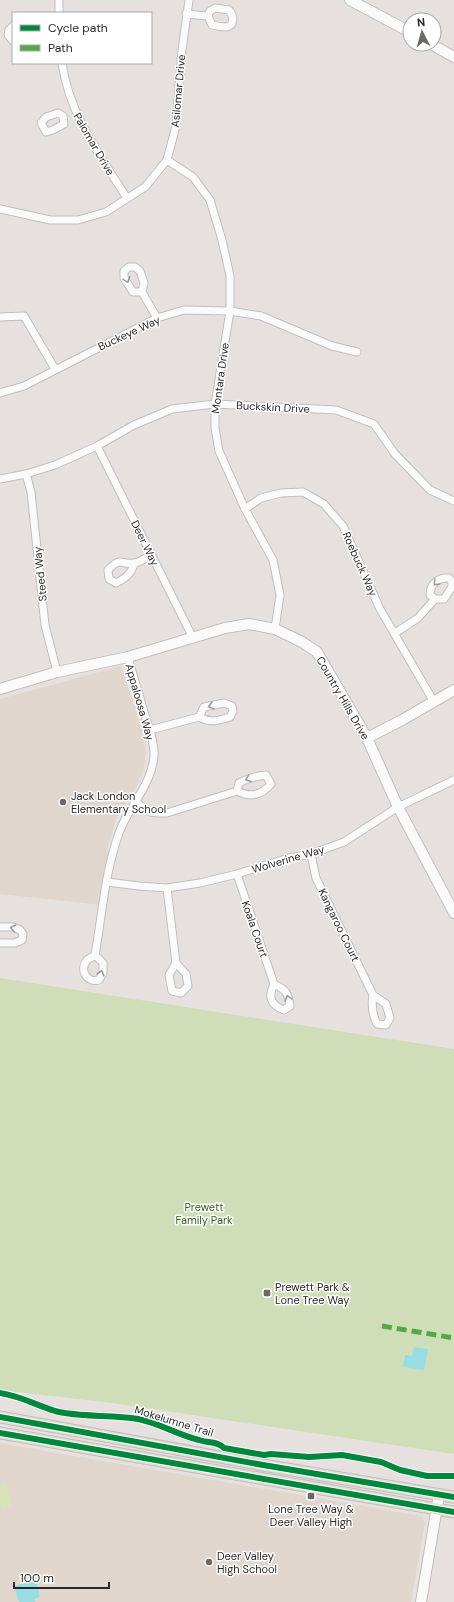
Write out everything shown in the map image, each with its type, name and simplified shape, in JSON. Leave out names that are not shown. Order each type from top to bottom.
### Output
[{"type":"main road","points":[[0,1417],[263,1465],[454,1497]]},
{"type":"main road","points":[[0,1433],[454,1512]]},
{"type":"street","points":[[59,0],[59,12]]},
{"type":"street","name":"Asilomar Drive","points":[[0,209],[50,220],[78,220],[106,212],[145,187],[167,160],[176,126],[182,50],[189,0]]},
{"type":"street","points":[[350,0],[402,28]]},
{"type":"street","points":[[186,14],[208,16]]},
{"type":"street","points":[[12,27],[9,30],[8,35],[12,40]]},
{"type":"street","points":[[442,50],[454,57]]},
{"type":"street","name":"Palomar Drive","points":[[62,64],[63,73],[74,110],[93,146],[127,198]]},
{"type":"street","points":[[63,116],[74,110]]},
{"type":"street","name":"Montara Drive","points":[[167,160],[193,177],[210,200],[230,276],[230,311],[215,404],[215,428],[219,451],[245,508],[272,560],[280,595],[275,629]]},
{"type":"street","points":[[142,292],[156,318]]},
{"type":"street","name":"Buckeye Way","points":[[0,393],[24,386],[156,318],[184,310],[230,311],[261,316],[332,346],[357,352]]},
{"type":"street","points":[[0,317],[24,316],[55,369]]},
{"type":"street","name":"Buckskin Drive","points":[[0,479],[26,474],[55,465],[97,446],[134,424],[172,409],[215,404],[336,410],[374,424],[395,454],[430,490],[454,501]]},
{"type":"street","name":"Deer Way","points":[[97,446],[193,638]]},
{"type":"street","name":"Steed Way","points":[[26,474],[31,492],[45,626],[57,672]]},
{"type":"street","name":"Roebuck Way","points":[[245,508],[260,498],[281,492],[303,492],[324,504],[343,526],[380,610],[395,633],[434,702]]},
{"type":"street","points":[[134,564],[151,555]]},
{"type":"street","points":[[395,633],[418,618],[435,599]]},
{"type":"street","name":"Country Hills Drive","points":[[0,689],[57,672],[128,657],[225,628],[249,624],[275,629],[302,642],[317,652],[367,738],[398,807],[454,912]]},
{"type":"street","name":"Appaloosa Way","points":[[95,955],[107,882],[119,832],[124,819],[148,779],[154,756],[150,730],[128,657]]},
{"type":"street","points":[[367,738],[454,690]]},
{"type":"street","points":[[150,730],[198,717]]},
{"type":"street","name":"Wolverine Way","points":[[107,882],[167,888],[200,883],[237,874],[289,858],[311,854],[344,842],[398,807],[454,780]]},
{"type":"street","points":[[135,802],[150,812],[163,813],[238,791]]},
{"type":"street","name":"Kangaroo Court","points":[[311,854],[316,878],[372,995]]},
{"type":"street","name":"Koala Court","points":[[237,874],[274,984]]},
{"type":"street","points":[[167,888],[176,963]]},
{"type":"street","points":[[0,927],[13,927],[20,930],[23,934],[22,940],[15,943],[0,943]]},
{"type":"street","points":[[421,1602],[439,1494]]},
{"type":"shaded area","name":"Jack London Elementary School","points":[[121,666],[141,727],[146,752],[144,769],[137,785],[116,819],[108,846],[102,905],[0,894],[0,699]]},
{"type":"shaded area","name":"Deer Valley High School","points":[[0,1443],[421,1516],[425,1522],[411,1602],[0,1602]]},
{"type":"green space","name":"Prewett Family Park","points":[[0,978],[454,1049],[454,1454],[112,1403],[0,1390]]},
{"type":"green space","points":[[6,1484],[12,1506],[2,1509],[0,1502],[0,1485]]},
{"type":"water","points":[[414,1347],[428,1349],[424,1370],[403,1367],[405,1355],[412,1356]]},
{"type":"water","points":[[36,1580],[40,1597],[34,1599],[35,1602],[19,1602],[14,1586]]},
{"type":"marked path","points":[[382,1326],[454,1338]]},
{"type":"cycle path","name":"Mokelumne Trail","points":[[0,1393],[14,1396],[55,1411],[65,1413],[138,1419],[191,1438],[219,1444],[224,1448],[264,1455],[271,1454],[309,1457],[342,1455],[381,1462],[400,1470],[427,1476],[454,1476]]},
{"type":"cycle path","points":[[0,1417],[263,1465],[454,1497]]},
{"type":"cycle path","points":[[0,1433],[454,1512]]},
{"type":"place","name":"Jack London Elementary School","points":[[63,802]]},
{"type":"place","name":"Prewett Park & Lone Tree Way","points":[[267,1293]]},
{"type":"place","name":"Lone Tree Way & Deer Valley High","points":[[311,1496]]},
{"type":"place","name":"Deer Valley High School","points":[[209,1562]]}]
